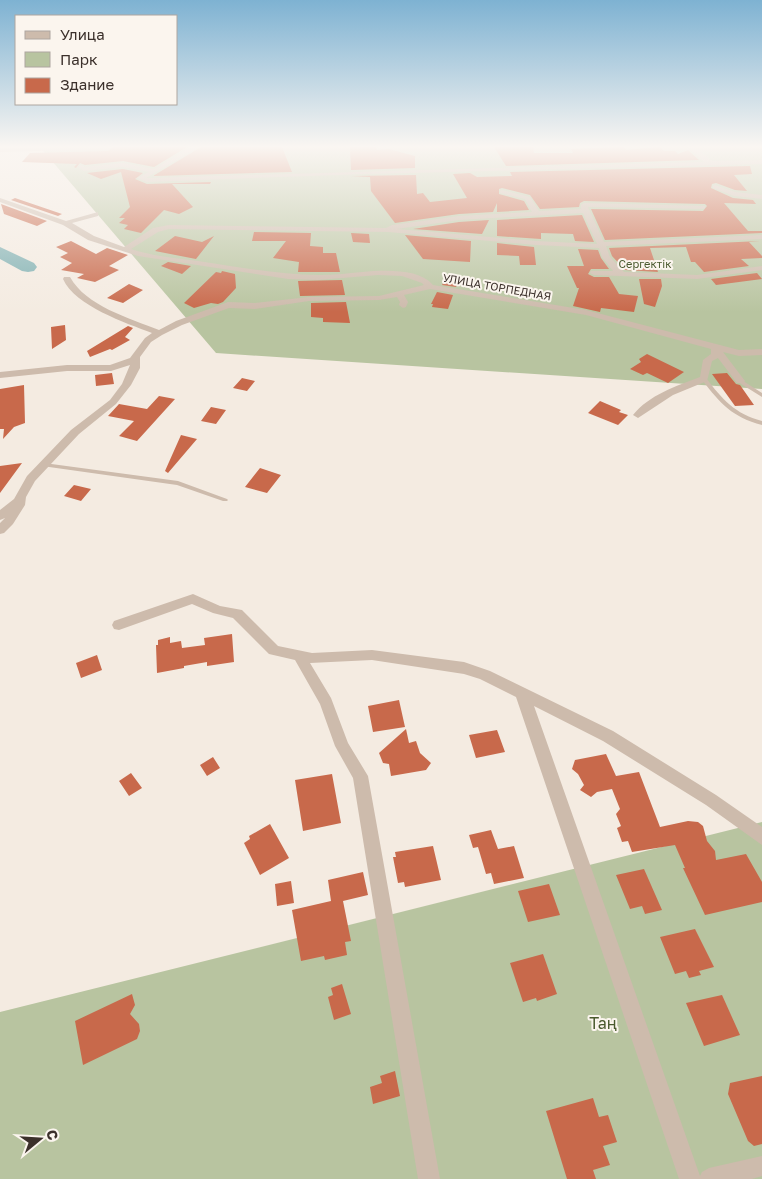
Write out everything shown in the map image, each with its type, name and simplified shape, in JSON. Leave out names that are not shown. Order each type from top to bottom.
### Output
[{"type":"street","name":"УЛИЦА ТОРПЕДНАЯ","points":[[6,202],[66,222],[91,238],[159,258],[288,278],[403,274],[425,281],[430,287],[586,313],[740,353],[762,352]]},
{"type":"street","points":[[530,202],[536,213]]},
{"type":"street","points":[[621,274],[606,257],[584,205],[703,207]]},
{"type":"street","points":[[388,230],[392,226],[431,220],[585,211]]},
{"type":"street","points":[[66,222],[95,214]]},
{"type":"street","points":[[126,249],[156,230],[169,227],[388,230],[536,243],[602,245],[762,237]]},
{"type":"street","points":[[594,273],[697,277],[760,270]]},
{"type":"street","points":[[67,279],[67,285],[72,291],[124,319],[159,333]]},
{"type":"street","points":[[0,516],[20,497],[44,464],[80,428],[113,402],[132,376],[135,360],[148,340],[159,333],[179,323],[228,305],[255,306],[309,299],[379,298],[416,288],[430,287]]},
{"type":"street","points":[[399,294],[405,304]]},
{"type":"street","points":[[638,414],[649,404],[667,393],[704,379],[708,360],[716,355],[716,348]]},
{"type":"street","points":[[716,348],[740,381]]},
{"type":"street","points":[[0,375],[67,368],[111,368],[135,360]]},
{"type":"street","points":[[0,530],[9,521],[19,505],[20,497]]},
{"type":"street","points":[[119,625],[193,599],[218,610],[238,614],[274,650],[312,658],[372,656],[464,668],[522,693],[608,736],[711,800],[762,837]]},
{"type":"street","points":[[299,656],[326,702],[342,746],[360,776],[429,1179]]},
{"type":"street","points":[[522,693],[690,1179]]},
{"type":"street","points":[[709,1179],[762,1166]]},
{"type":"lane","points":[[704,379],[725,404],[739,416],[762,423]]},
{"type":"lane","points":[[740,381],[762,395]]},
{"type":"lane","points":[[44,464],[178,483],[225,500]]},
{"type":"green space","name":"Сергектік","points":[[87,202],[762,202],[762,389],[216,353]]},
{"type":"green space","name":"Таң","points":[[762,822],[762,1179],[0,1179],[0,1012]]},
{"type":"building","points":[[17,202],[27,202],[62,214],[58,216]]},
{"type":"building","points":[[129,202],[188,202],[193,207],[179,214],[164,210],[141,233],[124,229],[128,225],[119,223],[125,218],[119,218],[130,207]]},
{"type":"building","points":[[379,202],[525,202],[529,210],[497,212],[497,203],[493,212],[459,214],[395,223]]},
{"type":"building","points":[[535,202],[582,202],[579,207],[540,209]]},
{"type":"building","points":[[625,202],[755,202],[756,204],[724,203],[748,231],[762,231],[762,233],[605,240],[591,209],[703,211],[707,206],[705,204]]},
{"type":"building","points":[[1,204],[47,221],[37,226],[4,214]]},
{"type":"building","points":[[582,215],[594,242],[575,241],[573,234],[541,233],[541,239],[497,236],[497,220]]},
{"type":"building","points":[[489,220],[482,234],[413,229],[459,222]]},
{"type":"building","points":[[254,232],[311,233],[310,246],[323,247],[323,253],[336,253],[340,272],[298,272],[299,262],[273,258],[286,241],[252,241]]},
{"type":"building","points":[[351,233],[369,234],[370,243],[353,242]]},
{"type":"building","points":[[405,235],[471,241],[470,262],[423,259]]},
{"type":"building","points":[[175,236],[202,242],[214,236],[196,259],[155,251]]},
{"type":"building","points":[[71,241],[96,254],[107,248],[128,255],[109,266],[119,270],[95,282],[77,278],[84,274],[61,270],[72,263],[60,257],[68,253],[56,247]]},
{"type":"building","points":[[760,241],[749,242],[762,258],[741,259],[749,266],[704,272],[695,262],[691,262],[686,247],[650,248],[658,272],[625,270],[612,256],[609,248]]},
{"type":"building","points":[[497,243],[534,247],[536,265],[520,265],[519,256],[497,255]]},
{"type":"building","points":[[578,249],[598,250],[609,269],[591,269],[588,274],[594,277],[609,277],[619,294],[638,296],[634,312],[601,308],[600,312],[573,306],[579,288],[577,288],[567,266],[584,266]]},
{"type":"building","points":[[168,262],[191,266],[182,274],[161,266]]},
{"type":"building","points":[[222,271],[235,274],[236,288],[223,302],[194,308],[184,303],[216,272],[221,273]]},
{"type":"building","points":[[757,273],[762,279],[716,285],[711,279]]},
{"type":"building","points":[[459,277],[456,287],[442,285],[446,278]]},
{"type":"building","points":[[639,279],[661,279],[662,286],[655,307],[644,304]]},
{"type":"building","points":[[342,280],[345,295],[300,296],[298,281]]},
{"type":"building","points":[[129,284],[143,290],[123,303],[107,298]]},
{"type":"building","points":[[437,292],[453,295],[448,309],[432,307],[433,304],[431,304]]},
{"type":"building","points":[[346,302],[350,323],[323,322],[323,318],[311,317],[311,303]]},
{"type":"building","points":[[65,325],[66,340],[52,349],[51,327]]},
{"type":"building","points":[[128,326],[133,328],[125,337],[130,340],[112,350],[110,349],[90,357],[87,351]]},
{"type":"building","points":[[647,354],[684,372],[668,383],[647,373],[643,375],[630,369],[641,362],[639,359]]},
{"type":"building","points":[[112,373],[114,384],[96,386],[95,375]]},
{"type":"building","points":[[727,373],[736,384],[740,385],[754,405],[735,406],[712,374]]},
{"type":"building","points":[[242,378],[255,381],[247,391],[233,388]]},
{"type":"building","points":[[24,385],[25,423],[14,427],[3,439],[4,429],[0,429],[0,389]]},
{"type":"building","points":[[159,396],[175,399],[137,441],[119,436],[134,421],[108,416],[119,404],[147,409]]},
{"type":"building","points":[[600,401],[628,415],[618,425],[588,413]]},
{"type":"building","points":[[211,407],[226,410],[216,424],[201,421]]},
{"type":"building","points":[[181,435],[197,439],[168,473],[165,471]]},
{"type":"building","points":[[22,463],[0,493],[0,466]]},
{"type":"building","points":[[260,468],[281,475],[267,493],[245,487]]},
{"type":"building","points":[[74,485],[91,489],[81,501],[64,496]]},
{"type":"building","points":[[232,634],[234,662],[207,666],[207,662],[157,673],[156,645],[158,645],[158,640],[170,637],[170,643],[181,641],[182,648],[205,645],[204,638]]},
{"type":"building","points":[[97,655],[102,670],[81,678],[76,663]]},
{"type":"building","points":[[399,700],[405,727],[373,732],[368,706]]},
{"type":"building","points":[[406,729],[409,743],[416,741],[420,753],[431,763],[426,770],[391,776],[389,764],[383,763],[379,753]]},
{"type":"building","points":[[497,730],[505,752],[476,758],[469,735]]},
{"type":"building","points":[[606,754],[616,776],[639,772],[660,827],[688,821],[698,822],[703,826],[707,841],[715,851],[716,860],[746,854],[762,882],[762,902],[705,915],[683,868],[685,868],[675,845],[632,852],[628,841],[622,842],[617,828],[621,826],[616,814],[620,809],[612,789],[597,792],[591,797],[580,790],[584,785],[578,774],[572,769],[575,760]]},
{"type":"building","points":[[213,757],[220,768],[207,776],[200,765]]},
{"type":"building","points":[[131,773],[142,788],[129,796],[119,781]]},
{"type":"building","points":[[332,774],[341,823],[303,831],[295,780]]},
{"type":"building","points":[[270,824],[289,858],[260,875],[244,843],[250,839],[249,836]]},
{"type":"building","points":[[491,830],[498,849],[514,846],[524,878],[494,884],[491,873],[486,874],[478,847],[473,848],[469,835]]},
{"type":"building","points":[[433,846],[441,880],[405,887],[404,882],[398,883],[393,857],[396,857],[395,852]]},
{"type":"building","points":[[644,869],[662,910],[645,914],[642,906],[630,909],[616,875]]},
{"type":"building","points":[[363,872],[368,895],[343,901],[351,941],[345,942],[347,955],[325,960],[324,956],[301,961],[292,910],[331,901],[328,880]]},
{"type":"building","points":[[291,881],[294,903],[277,906],[275,884]]},
{"type":"building","points":[[549,884],[560,915],[528,922],[518,891]]},
{"type":"building","points":[[695,929],[714,967],[699,971],[701,975],[689,978],[686,971],[675,974],[660,937]]},
{"type":"building","points":[[543,954],[557,994],[537,1001],[536,998],[523,1002],[510,963]]},
{"type":"building","points":[[342,984],[351,1014],[334,1020],[328,997],[333,995],[331,988]]},
{"type":"building","points":[[132,994],[135,1005],[130,1014],[139,1024],[140,1031],[137,1039],[83,1065],[75,1021]]},
{"type":"building","points":[[722,995],[740,1035],[704,1046],[686,1003]]},
{"type":"building","points":[[395,1071],[400,1096],[373,1104],[370,1087],[382,1083],[380,1076]]},
{"type":"building","points":[[762,1076],[762,1144],[754,1146],[748,1141],[728,1094],[730,1083]]},
{"type":"building","points":[[593,1098],[599,1117],[608,1115],[617,1142],[603,1146],[610,1165],[593,1170],[596,1179],[567,1179],[546,1111]]},
{"type":"waterway","points":[[0,252],[28,267]]}]
